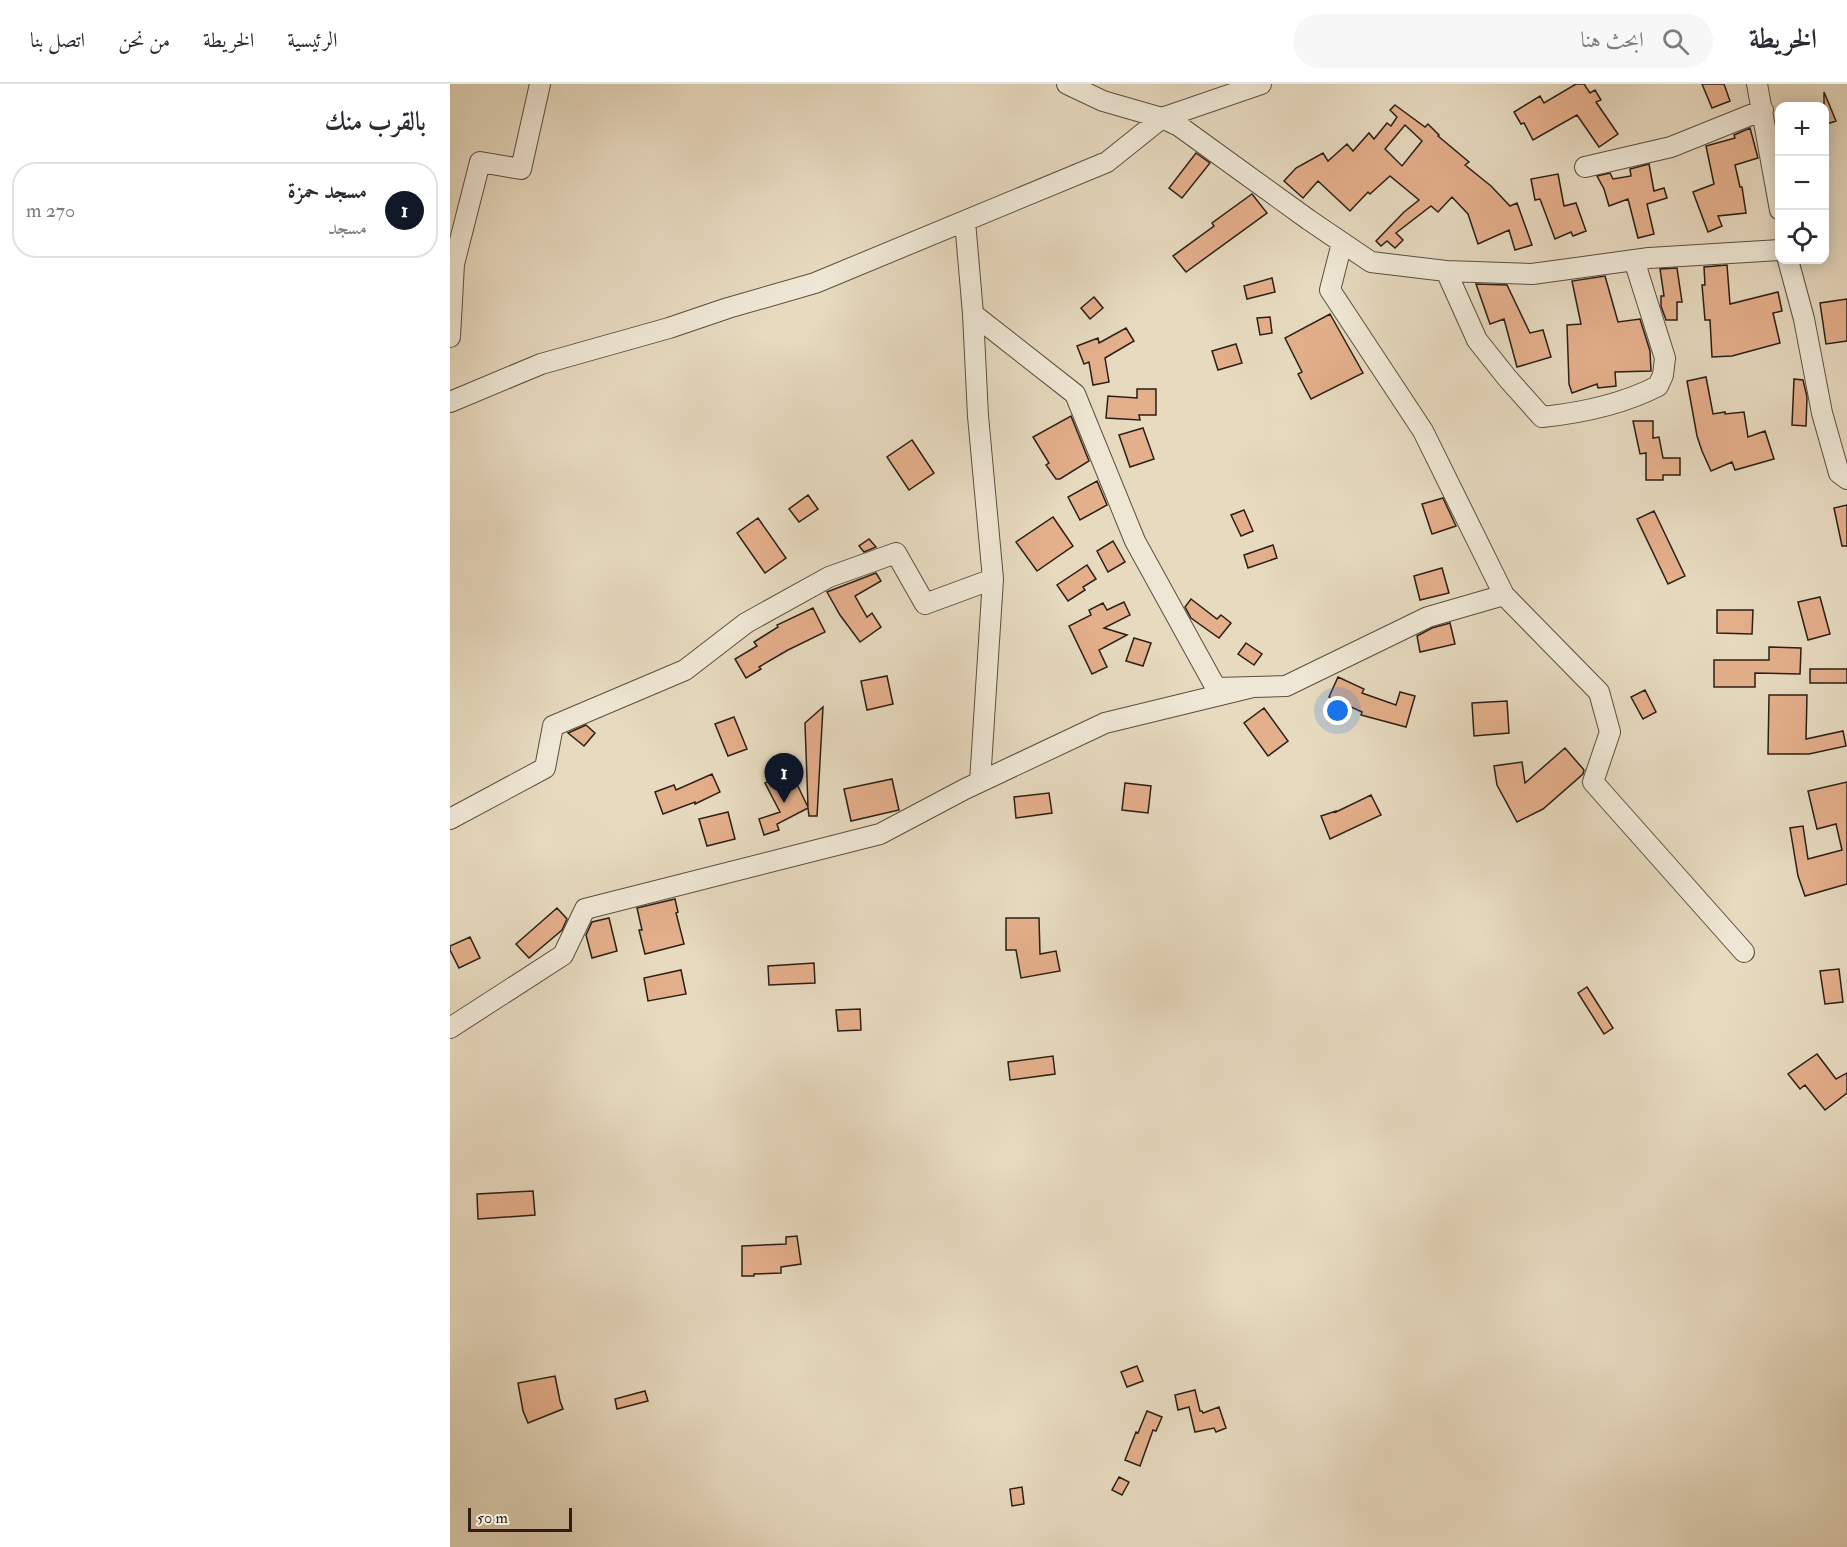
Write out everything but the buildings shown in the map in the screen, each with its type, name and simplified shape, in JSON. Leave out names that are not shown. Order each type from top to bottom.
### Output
[{"type":"street","points":[[450,337],[454,264],[480,162],[521,169],[540,84]]},
{"type":"street","points":[[1067,84],[1103,101],[1162,118],[1179,126],[1371,262],[1446,271],[1532,274],[1634,260],[1775,250]]},
{"type":"street","points":[[450,402],[541,364],[815,283],[1107,162],[1162,118],[1261,84]]},
{"type":"street","points":[[1757,84],[1775,185]]},
{"type":"street","points":[[1585,167],[1671,147],[1763,111]]},
{"type":"street","points":[[965,221],[978,416],[993,579],[980,782]]},
{"type":"street","points":[[1342,243],[1330,290],[1423,431],[1504,595],[1599,692],[1610,732],[1593,782],[1744,952]]},
{"type":"street","points":[[1446,271],[1477,340],[1542,417],[1573,414],[1642,395],[1658,386],[1664,375],[1665,358],[1634,260]]},
{"type":"street","points":[[1789,264],[1804,319],[1822,413],[1839,473],[1847,479]]},
{"type":"street","points":[[973,314],[1076,394],[1135,541],[1216,688],[1286,686],[1428,617],[1504,595]]},
{"type":"street","points":[[450,819],[545,768],[553,726],[685,670],[746,622],[829,577],[896,553],[925,604],[993,579]]},
{"type":"street","points":[[450,1028],[563,955],[585,909],[880,834],[980,782],[1105,723],[1253,687]]},
{"type":"place","name":"مسجد حمزة","points":[[784,803]]}]
